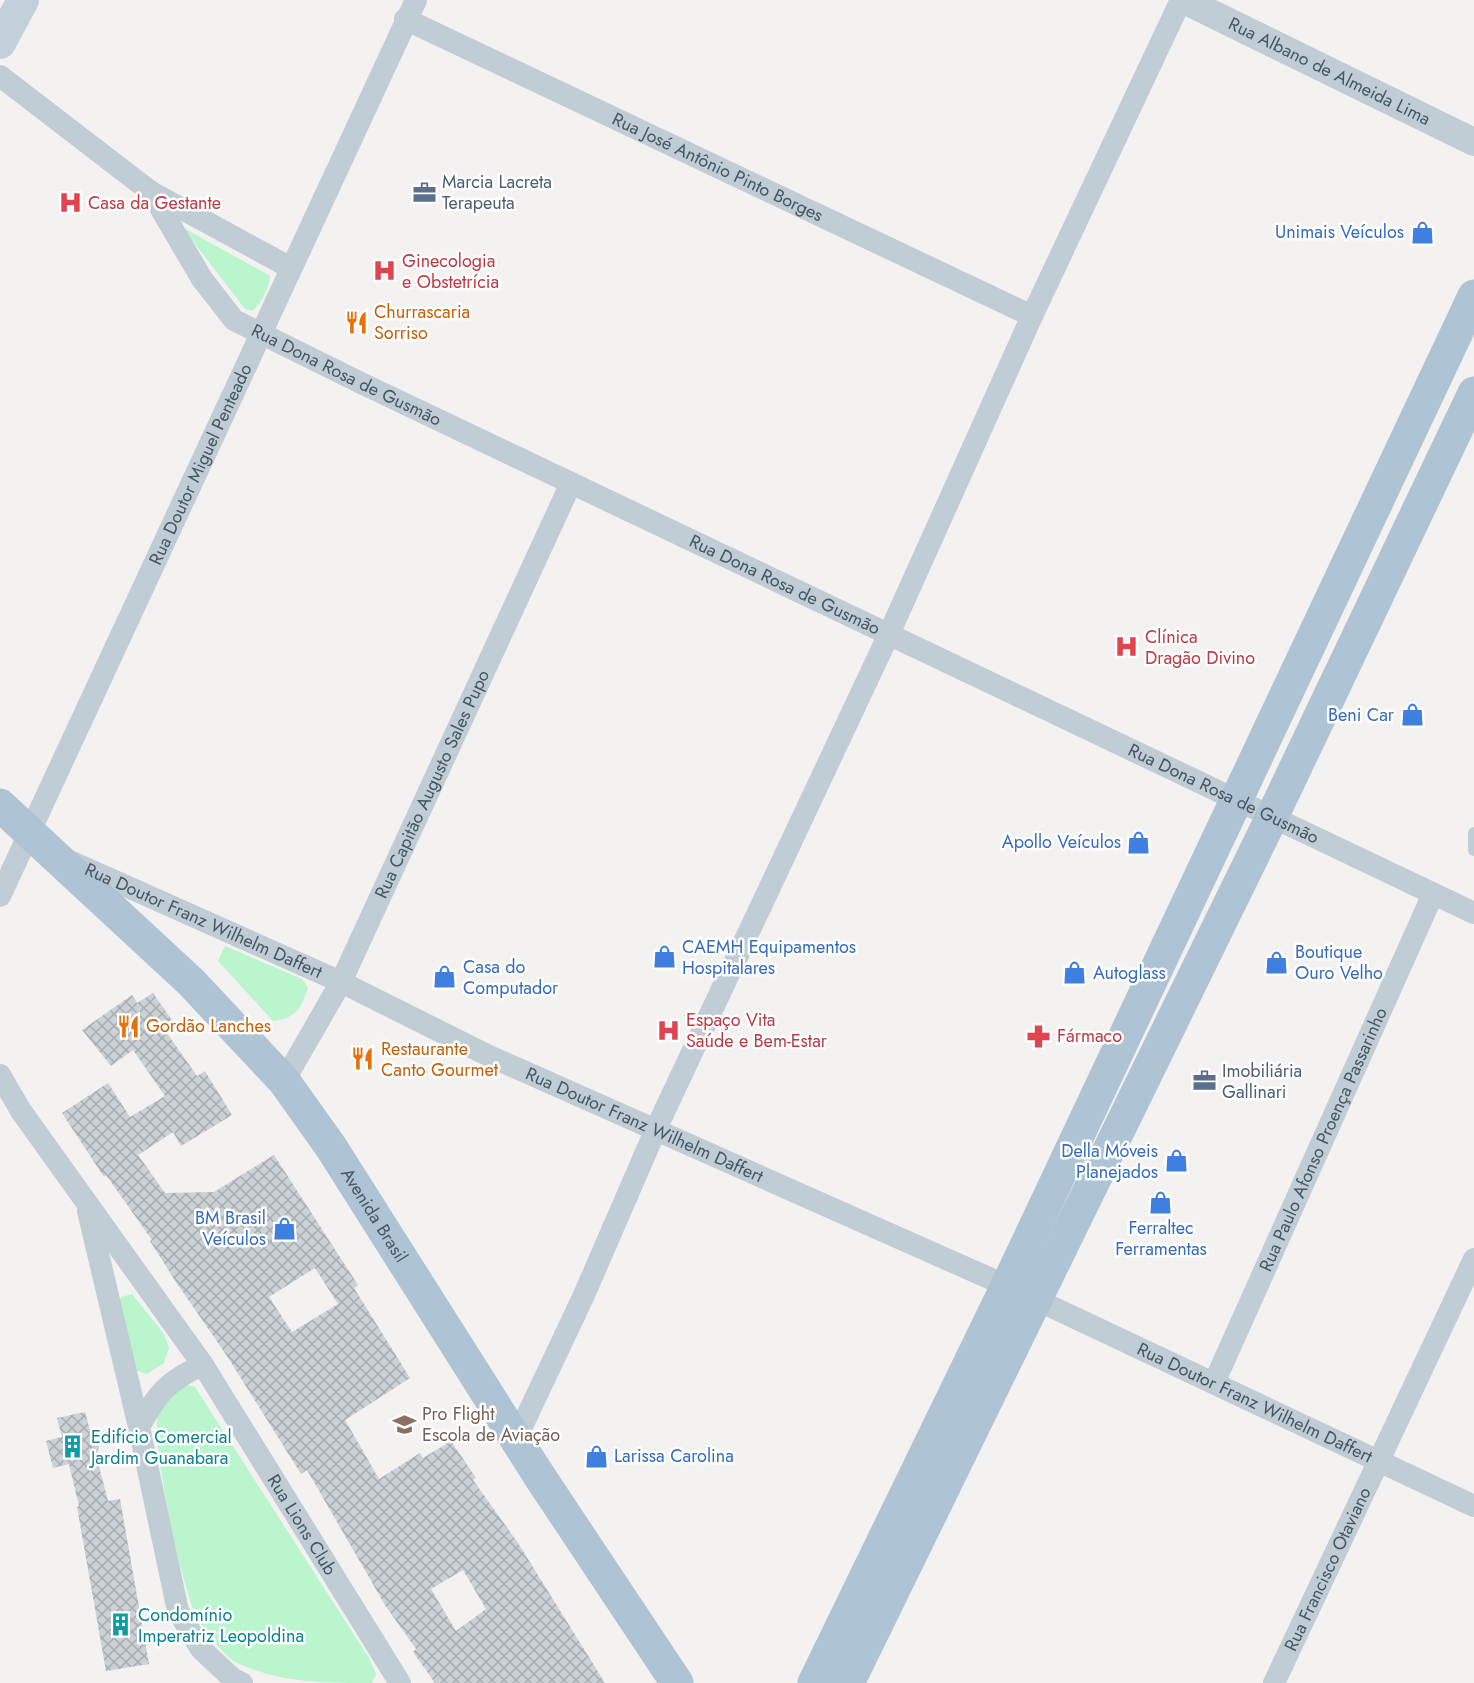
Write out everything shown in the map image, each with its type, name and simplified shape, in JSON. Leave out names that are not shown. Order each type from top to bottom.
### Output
[{"type":"main road","points":[[0,44],[23,0]]},
{"type":"main road","points":[[848,1683],[1236,800],[1474,296]]},
{"type":"main road","points":[[814,1683],[1272,817],[1474,393]]},
{"type":"main road","name":"Avenida Brasil","points":[[0,805],[191,982],[284,1081],[331,1147],[516,1439],[677,1683]]},
{"type":"street","name":"Rua Albano de Almeida Lima","points":[[1182,0],[1474,142]]},
{"type":"street","points":[[516,1439],[584,1295],[656,1129],[889,634],[1032,316],[1182,0]]},
{"type":"street","name":"Rua José Antônio Pinto Borges","points":[[411,10],[1032,316]]},
{"type":"street","name":"Rua Doutor Miguel Penteado","points":[[29,831],[411,10]]},
{"type":"street","name":"Rua Dona Rosa de Gusmão","points":[[0,76],[150,192],[291,268]]},
{"type":"street","name":"Rua Dona Rosa de Gusmão","points":[[150,192],[216,300],[234,320],[1474,913]]},
{"type":"street","name":"Rua Capitão Augusto Sales Pupo","points":[[284,1081],[341,982],[571,483]]},
{"type":"street","points":[[0,896],[29,831]]},
{"type":"street","name":"Rua Doutor Franz Wilhelm Daffert","points":[[55,854],[341,982],[487,1055],[1021,1292],[1474,1506]]},
{"type":"street","name":"Rua Paulo Afonso Proença Passarinho","points":[[1214,1383],[1433,894]]},
{"type":"street","name":"Rua Lions Club","points":[[0,1075],[21,1111],[203,1365],[400,1683]]},
{"type":"street","name":"Rua Lions Club","points":[[85,1198],[139,1427],[178,1611],[201,1649],[233,1679],[242,1683]]},
{"type":"street","name":"Rua Francisco Otaviano","points":[[1274,1683],[1474,1259]]},
{"type":"street","points":[[139,1427],[155,1397],[179,1376],[203,1365]]},
{"type":"lane","points":[[1474,833],[1474,850]]},
{"type":"green space","points":[[182,227],[270,276],[264,295],[252,311],[245,309]]},
{"type":"green space","points":[[225,946],[302,979],[308,988],[296,1012],[287,1018],[273,1021],[218,961]]},
{"type":"green space","points":[[132,1294],[164,1334],[169,1348],[164,1363],[147,1374],[135,1370],[117,1309],[121,1297]]},
{"type":"green space","points":[[180,1383],[195,1387],[369,1658],[376,1674],[372,1683],[302,1680],[252,1669],[235,1662],[225,1654],[199,1621],[192,1606],[177,1552],[163,1483],[157,1428],[160,1408]]},
{"type":"building","points":[[153,993],[174,1023],[164,1029],[197,1076],[205,1071],[232,1115],[181,1146],[173,1132],[138,1155],[165,1193],[214,1192],[274,1155],[358,1285],[354,1288],[410,1378],[345,1420],[379,1479],[420,1453],[423,1458],[451,1441],[476,1478],[473,1480],[518,1543],[605,1683],[435,1683],[413,1652],[416,1649],[385,1605],[307,1470],[301,1474],[227,1356],[176,1282],[150,1241],[152,1240],[106,1175],[104,1177],[62,1113],[108,1083],[130,1117],[165,1096],[133,1050],[111,1066],[82,1030],[132,995],[137,1003]],"holes":[[[315,1268],[338,1304],[292,1332],[269,1297]],[[463,1570],[486,1609],[456,1631],[431,1589]]]},
{"type":"building","points":[[85,1412],[91,1434],[100,1445],[96,1455],[108,1501],[120,1499],[149,1664],[106,1671],[77,1507],[79,1506],[69,1464],[53,1468],[46,1441],[62,1437],[57,1418]]},
{"type":"place","name":"Marcia Lacreta Terapeuta","points":[[424,192]]},
{"type":"place","name":"Casa da Gestante","points":[[70,203]]},
{"type":"place","name":"Unimais Veículos","points":[[1422,232]]},
{"type":"place","name":"Ginecologia e Obstetrícia","points":[[384,271]]},
{"type":"place","name":"Churrascaria Sorriso","points":[[356,322]]},
{"type":"place","name":"Clínica Dragão Divino","points":[[1127,647]]},
{"type":"place","name":"Beni Car","points":[[1412,715]]},
{"type":"place","name":"Apollo Veículos","points":[[1139,842]]},
{"type":"place","name":"CAEMH Equipamentos Hospitalares","points":[[664,957]]},
{"type":"place","name":"Boutique Ouro Velho","points":[[1277,962]]},
{"type":"place","name":"Autoglass","points":[[1075,973]]},
{"type":"place","name":"Casa do Computador","points":[[445,977]]},
{"type":"place","name":"Gordão Lanches","points":[[128,1026]]},
{"type":"place","name":"Espaço Vita Saúde e Bem-Estar","points":[[668,1030]]},
{"type":"place","name":"Fármaco","points":[[1039,1036]]},
{"type":"place","name":"Restaurante Canto Gourmet","points":[[363,1059]]},
{"type":"place","name":"Imobiliária Gallinari","points":[[1204,1081]]},
{"type":"place","name":"Della Móveis Planejados","points":[[1176,1161]]},
{"type":"place","name":"Ferraltec Ferramentas","points":[[1161,1202]]},
{"type":"place","name":"BM Brasil Veículos","points":[[284,1228]]},
{"type":"place","name":"Pro Flight Escola de Aviação","points":[[404,1424]]},
{"type":"place","name":"Edifício Comercial Jardim Guanabara","points":[[73,1447]]},
{"type":"place","name":"Larissa Carolina","points":[[596,1456]]},
{"type":"place","name":"Condomínio Imperatriz Leopoldina","points":[[120,1625]]}]
